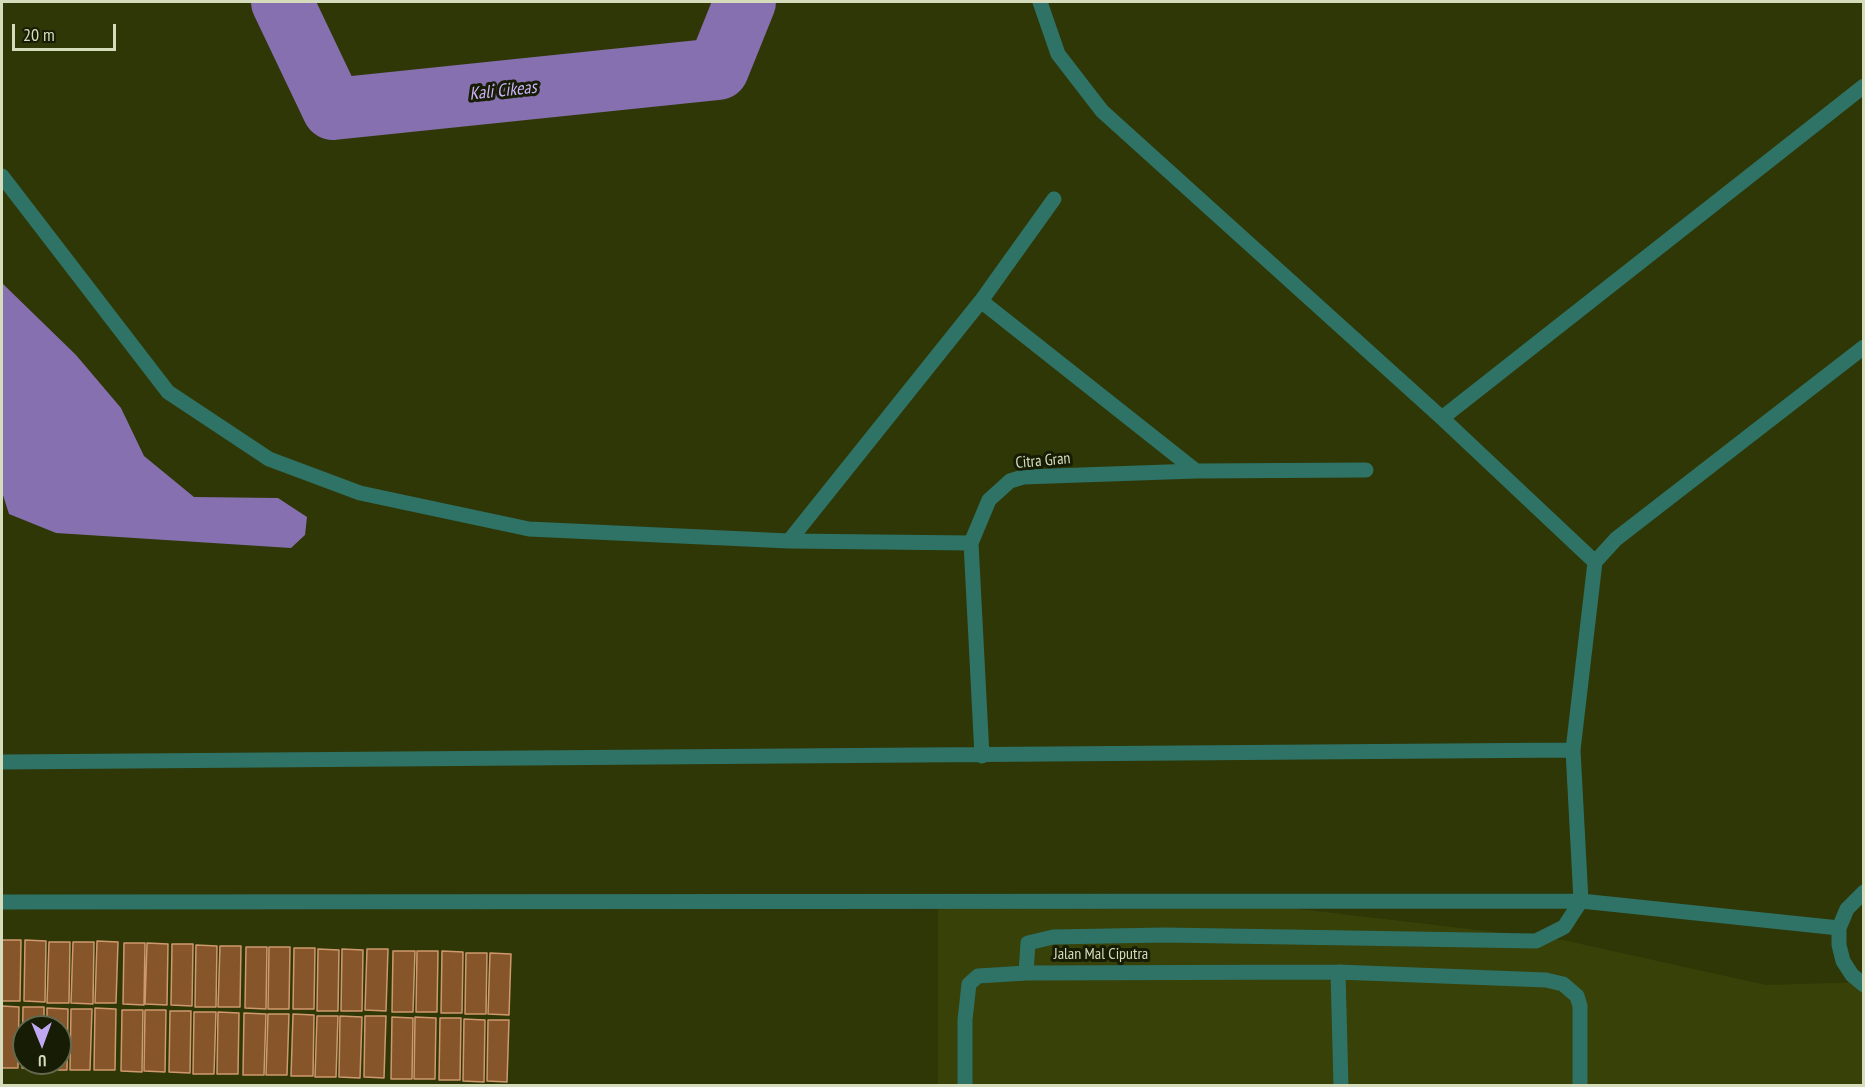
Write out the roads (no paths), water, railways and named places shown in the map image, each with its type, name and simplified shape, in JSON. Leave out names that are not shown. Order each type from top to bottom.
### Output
[{"type":"street","points":[[1040,2],[1058,54],[1102,111],[1442,418],[1595,562]]},
{"type":"street","points":[[1442,418],[1863,86]]},
{"type":"street","points":[[2,176],[168,393],[269,459],[360,493],[529,529],[789,540],[971,543]]},
{"type":"street","points":[[789,540],[981,301],[1054,199]]},
{"type":"street","points":[[981,301],[1196,471]]},
{"type":"street","points":[[1026,972],[1028,944],[1053,937],[1165,935],[1536,941],[1564,927],[1581,901],[1572,750],[1595,562],[1616,539],[1863,348]]},
{"type":"street","name":"Citra Gran","points":[[982,756],[971,543],[989,500],[1010,482],[1023,477],[1196,471],[1366,470]]},
{"type":"street","points":[[2,762],[1572,750]]},
{"type":"street","points":[[1863,892],[1847,909],[1839,928],[1839,945],[1843,961],[1852,975],[1863,985]]},
{"type":"street","points":[[2,902],[1581,901],[1839,928]]},
{"type":"street","name":"Jalan Mal Ciputra","points":[[965,1086],[965,1020],[969,984],[978,976],[1026,972],[1338,972],[1546,980],[1563,984],[1577,996],[1580,1006],[1580,1086]]},
{"type":"street","points":[[1338,972],[1341,1086]]},
{"type":"waterway","name":"Kali Cikeas","points":[[282,2],[333,109],[718,69],[745,2]]}]
